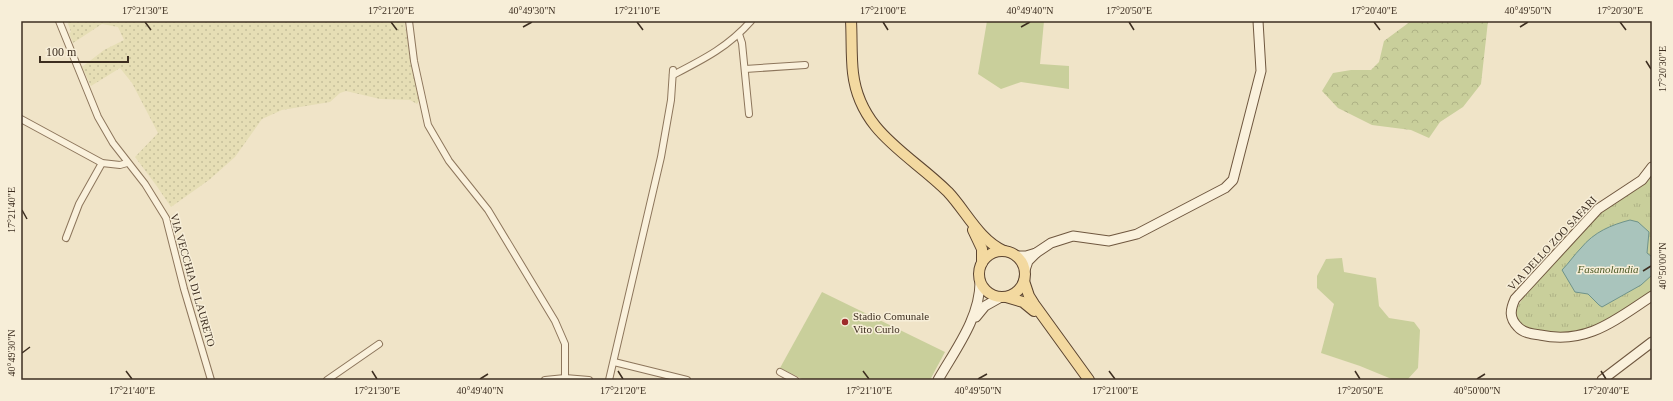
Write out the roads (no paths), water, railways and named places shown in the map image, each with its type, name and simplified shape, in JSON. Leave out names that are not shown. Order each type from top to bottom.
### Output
[{"type":"main road","points":[[851,21],[852,72],[856,90],[872,124],[888,141],[947,191],[990,243],[1016,256],[1021,261],[1029,296],[1046,322],[1089,380]]},
{"type":"main road","points":[[962,209],[980,244],[982,263],[979,273],[980,282],[987,291],[1023,302],[1046,322]]},
{"type":"main road","points":[[982,263],[989,255],[1004,251]]},
{"type":"main road","points":[[1003,297],[1015,293],[1024,276]]},
{"type":"street","name":"VIA VECCHIA DI LAURETO","points":[[58,21],[98,117],[127,163],[145,184],[166,218],[184,289],[212,380]]},
{"type":"street","points":[[409,21],[414,60],[428,125],[449,161],[488,210],[555,321],[565,344],[565,378]]},
{"type":"street","points":[[609,380],[660,157],[671,100],[673,72],[711,55],[739,34],[751,21]]},
{"type":"street","points":[[1016,256],[1026,256],[1052,243],[1073,236],[1109,241],[1136,234],[1225,188],[1233,180],[1261,71],[1258,21]]},
{"type":"street","points":[[739,34],[742,43],[749,114]]},
{"type":"street","points":[[745,69],[805,65]]},
{"type":"street","points":[[21,119],[102,163],[120,165],[127,163]]},
{"type":"street","points":[[66,238],[80,204],[102,163]]},
{"type":"street","name":"VIA DELLO ZOO SAFARI","points":[[1652,167],[1642,180],[1598,209],[1515,299],[1512,306],[1511,317],[1519,328],[1528,333],[1561,338],[1576,337],[1603,327],[1652,296]]},
{"type":"street","points":[[1024,276],[1028,261],[1036,252]]},
{"type":"street","points":[[938,380],[967,329],[978,302],[980,282]]},
{"type":"street","points":[[967,329],[985,306],[1003,297]]},
{"type":"street","points":[[1602,380],[1652,342]]},
{"type":"street","points":[[327,380],[379,344]]},
{"type":"street","points":[[614,362],[685,380]]},
{"type":"street","points":[[780,372],[795,380]]},
{"type":"street","points":[[545,380],[565,378],[590,380]]},
{"type":"water","points":[[1630,220],[1638,222],[1649,232],[1647,253],[1652,257],[1652,275],[1641,285],[1602,307],[1588,294],[1575,292],[1562,270],[1586,242],[1597,233],[1616,224]]},
{"type":"place","name":"Stadio Comunale Vito Curlo","points":[[845,322]]},
{"type":"park label","name":"Fasanolandia","points":[[1608,269]]}]
